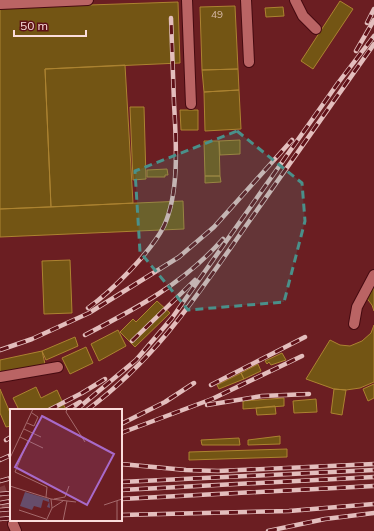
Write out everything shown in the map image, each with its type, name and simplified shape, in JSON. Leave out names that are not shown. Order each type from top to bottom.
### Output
[{"type":"lane","points":[[0,4],[88,0]]},
{"type":"lane","points":[[187,0],[191,104]]},
{"type":"lane","points":[[246,0],[249,62]]},
{"type":"lane","points":[[295,0],[303,16],[316,29]]},
{"type":"lane","points":[[354,324],[357,307],[374,275]]},
{"type":"lane","points":[[0,377],[58,367]]},
{"type":"highlighted area","points":[[237,131],[302,183],[305,221],[284,302],[188,310],[140,252],[135,171]]},
{"type":"building","points":[[340,1],[353,9],[313,69],[301,61]]},
{"type":"building","points":[[178,2],[180,63],[45,69],[51,207],[0,209],[0,8]]},
{"type":"building","points":[[235,6],[238,69],[202,70],[200,7]]},
{"type":"building","points":[[283,7],[284,16],[266,17],[265,8]]},
{"type":"building","points":[[125,65],[133,203],[51,207],[45,69]]},
{"type":"building","points":[[238,69],[239,90],[204,92],[202,70]]},
{"type":"building","points":[[239,90],[241,129],[205,131],[204,92]]},
{"type":"building","points":[[130,107],[144,107],[146,179],[133,180]]},
{"type":"building","points":[[180,110],[198,110],[198,130],[181,130]]},
{"type":"building","points":[[240,140],[240,154],[220,155],[219,141]]},
{"type":"building","points":[[204,141],[219,141],[220,176],[205,176]]},
{"type":"building","points":[[167,169],[168,175],[165,175],[165,177],[147,177],[147,170]]},
{"type":"building","points":[[205,176],[220,176],[221,182],[205,183]]},
{"type":"building","points":[[183,201],[184,229],[0,237],[0,209]]},
{"type":"building","points":[[70,260],[72,313],[44,314],[42,261]]},
{"type":"building","points":[[374,287],[374,311],[372,305],[365,296]]},
{"type":"building","points":[[157,301],[170,313],[135,347],[120,332],[133,319],[136,322]]},
{"type":"building","points":[[374,325],[374,382],[360,388],[346,390],[334,389],[306,379],[330,340],[340,345],[350,346],[362,341],[371,333]]},
{"type":"building","points":[[118,330],[126,346],[99,361],[91,344]]},
{"type":"building","points":[[75,337],[78,346],[46,360],[42,351]]},
{"type":"building","points":[[86,347],[93,363],[70,374],[62,358]]},
{"type":"building","points":[[42,351],[45,364],[0,374],[0,360]]},
{"type":"building","points":[[282,353],[286,360],[271,365],[269,362],[267,364],[265,361]]},
{"type":"building","points":[[258,364],[261,371],[244,379],[241,373]]},
{"type":"building","points":[[241,373],[244,379],[219,389],[217,385]]},
{"type":"building","points":[[374,384],[374,398],[368,401],[363,389]]},
{"type":"building","points":[[36,387],[41,398],[57,390],[66,409],[18,409],[13,398]]},
{"type":"building","points":[[0,389],[10,413],[10,426],[6,427],[0,413]]},
{"type":"building","points":[[334,389],[346,390],[342,415],[331,413]]},
{"type":"building","points":[[284,398],[284,406],[243,409],[243,401]]},
{"type":"building","points":[[316,399],[317,412],[294,413],[293,401]]},
{"type":"building","points":[[275,406],[276,414],[257,415],[256,408]]},
{"type":"building","points":[[280,436],[280,444],[248,445],[248,440]]},
{"type":"building","points":[[239,438],[240,445],[202,445],[201,440]]},
{"type":"building","points":[[287,449],[287,457],[189,460],[189,452]]},
{"type":"tunnel","points":[[0,487],[10,515]]},
{"type":"railway","points":[[367,23],[374,9]]},
{"type":"railway","points":[[88,308],[108,292],[141,259],[164,226],[169,212],[173,197],[176,165],[171,18]]},
{"type":"railway","points":[[356,51],[374,20]]},
{"type":"railway","points":[[77,409],[136,360],[172,318],[338,83],[374,36]]},
{"type":"railway","points":[[88,409],[112,390],[135,368],[156,346],[194,299],[374,44]]},
{"type":"railway","points":[[0,350],[32,339],[89,313],[179,257],[214,227],[292,140]]},
{"type":"railway","points":[[85,335],[141,305],[158,294],[192,269],[223,239]]},
{"type":"railway","points":[[132,341],[195,280]]},
{"type":"railway","points":[[211,385],[305,337]]},
{"type":"railway","points":[[122,433],[212,399],[302,356]]},
{"type":"railway","points":[[51,409],[105,379]]},
{"type":"railway","points":[[122,424],[165,402],[194,383]]},
{"type":"railway","points":[[207,405],[262,396],[309,394]]},
{"type":"railway","points":[[68,409],[80,402]]},
{"type":"railway","points":[[6,440],[10,438]]},
{"type":"railway","points":[[0,460],[10,455]]},
{"type":"railway","points":[[122,464],[186,470],[218,471],[374,464]]},
{"type":"railway","points":[[122,482],[374,470]]},
{"type":"railway","points":[[122,490],[374,477]]},
{"type":"railway","points":[[0,481],[10,478]]},
{"type":"railway","points":[[122,499],[374,486]]},
{"type":"railway","points":[[0,494],[10,493]]},
{"type":"railway","points":[[0,503],[10,501]]},
{"type":"railway","points":[[122,515],[289,511],[374,504]]},
{"type":"railway","points":[[0,510],[10,509]]},
{"type":"railway","points":[[268,531],[325,519],[374,513]]},
{"type":"railway","points":[[0,519],[10,518]]}]
